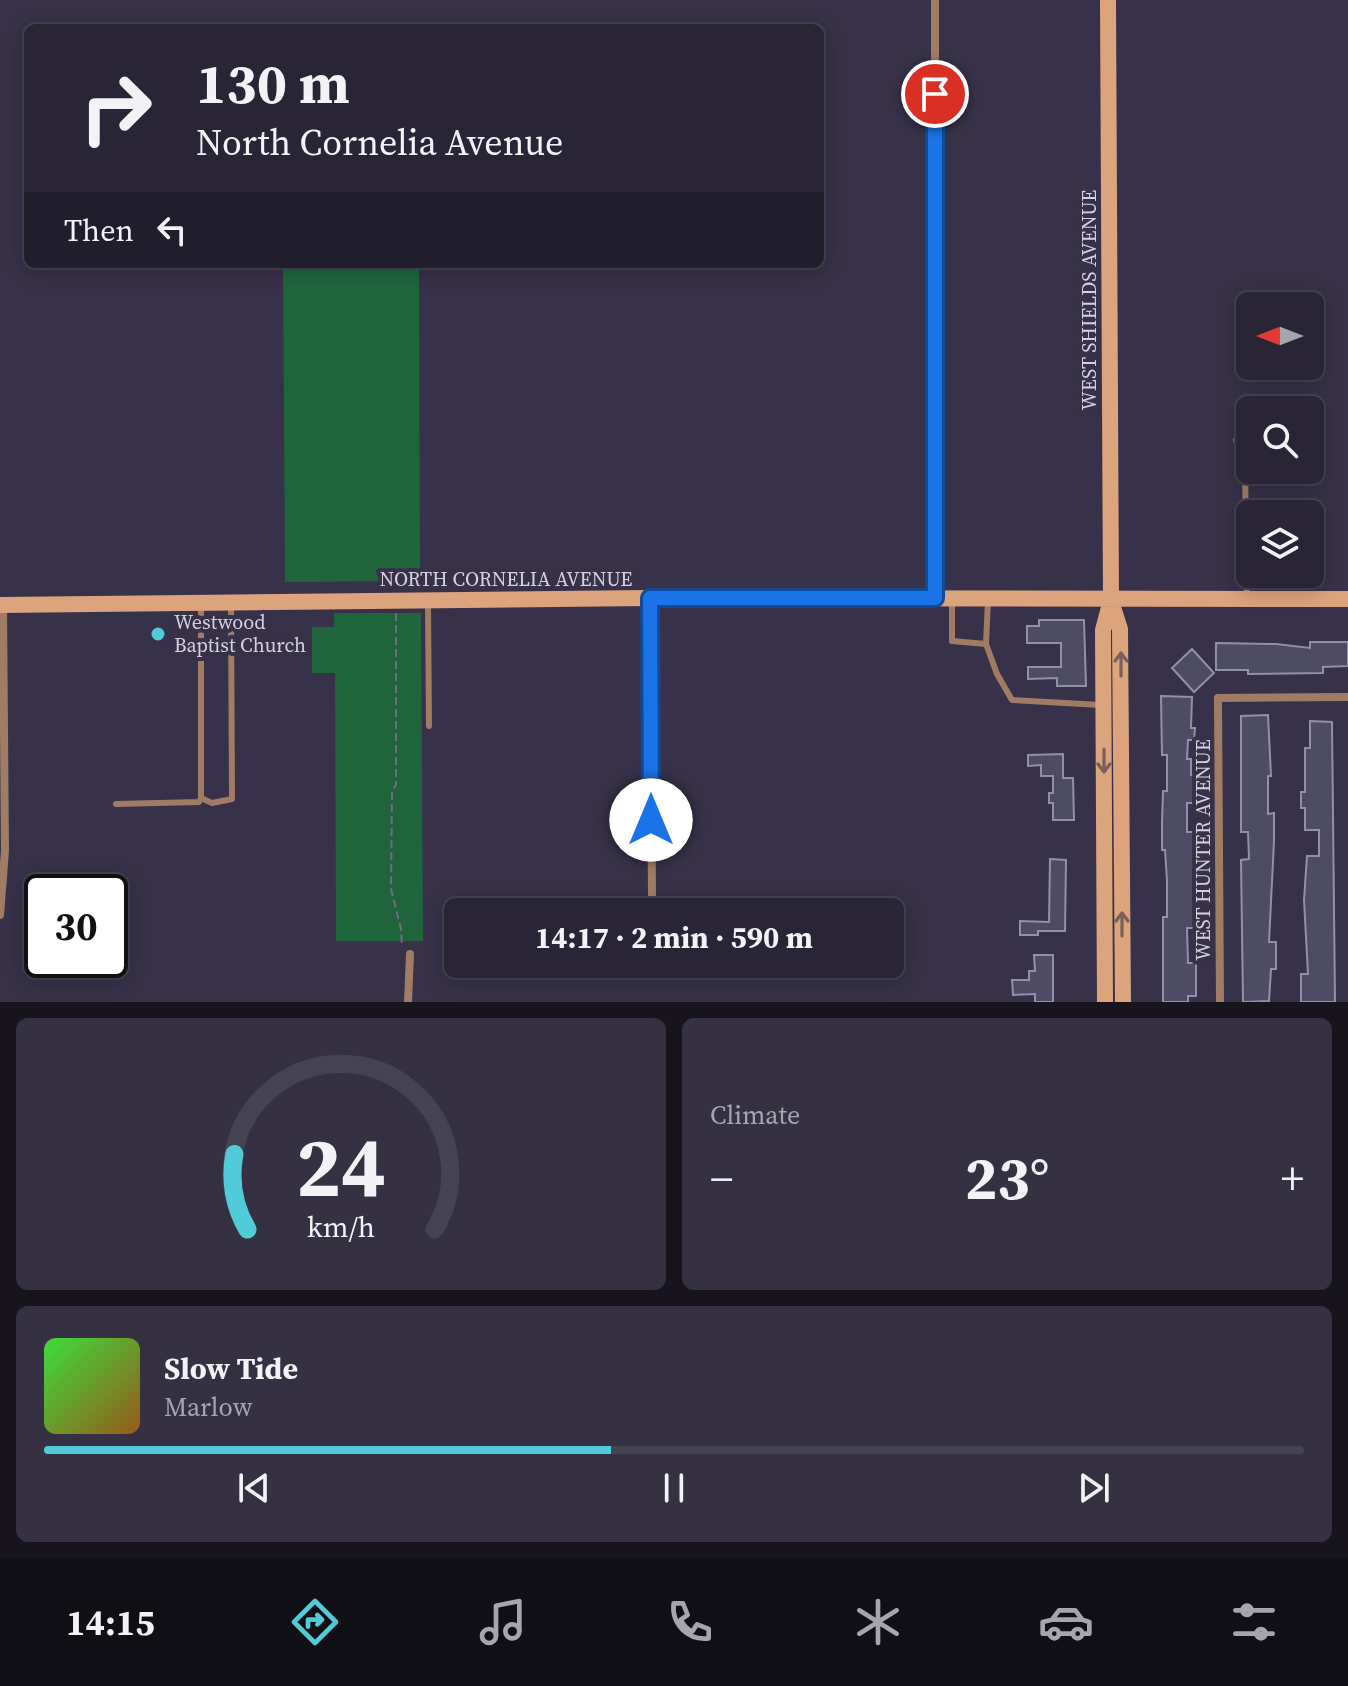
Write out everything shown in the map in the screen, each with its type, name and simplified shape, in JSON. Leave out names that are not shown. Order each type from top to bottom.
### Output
[{"type":"street","points":[[935,0],[943,598]]},
{"type":"street","name":"WEST SHIELDS AVENUE","points":[[1105,1002],[1103,630],[1111,600],[1108,0]]},
{"type":"street","points":[[650,598],[652,897]]},
{"type":"street","name":"NORTH CORNELIA AVENUE","points":[[2,605],[650,598],[1348,599]]},
{"type":"street","name":"WEST SHIELDS AVENUE","points":[[1111,600],[1120,629],[1123,1002]]},
{"type":"street","points":[[0,915],[2,605]]},
{"type":"street","name":"WEST HUNTER AVENUE","points":[[1220,1002],[1218,698],[1348,697]]},
{"type":"street","points":[[408,1002],[410,954]]},
{"type":"lane","points":[[1246,484],[1247,599]]},
{"type":"lane","points":[[943,598],[952,641],[986,644]]},
{"type":"lane","points":[[988,599],[986,644],[997,674],[1012,700],[1103,705]]},
{"type":"lane","points":[[428,600],[429,726]]},
{"type":"lane","points":[[116,804],[199,802],[201,798],[201,602]]},
{"type":"lane","points":[[201,798],[212,803],[232,799],[231,602]]},
{"type":"path","points":[[396,600],[397,756],[396,784],[392,793],[391,889],[401,929],[400,946],[410,954]]},
{"type":"green space","points":[[283,268],[419,268],[420,581],[285,582]]},
{"type":"green space","points":[[334,613],[421,613],[423,941],[336,941],[335,673],[312,673],[312,627],[334,627]]},
{"type":"building","points":[[1039,620],[1084,620],[1086,686],[1057,686],[1057,678],[1028,679],[1028,667],[1061,667],[1061,643],[1027,643],[1027,626],[1039,626]]},
{"type":"building","points":[[1310,642],[1348,642],[1348,666],[1323,667],[1323,673],[1248,674],[1248,670],[1216,670],[1216,643],[1310,648]]},
{"type":"building","points":[[1192,649],[1214,673],[1194,692],[1172,668]]},
{"type":"building","points":[[1161,696],[1192,697],[1191,728],[1195,728],[1194,740],[1188,740],[1187,759],[1191,759],[1191,775],[1195,775],[1195,803],[1187,803],[1187,832],[1195,832],[1196,928],[1187,928],[1188,963],[1196,963],[1196,996],[1188,996],[1188,1002],[1163,1002],[1163,917],[1167,917],[1167,881],[1162,822],[1163,791],[1167,791],[1167,755],[1162,755]]},
{"type":"building","points":[[1268,715],[1271,776],[1268,776],[1268,814],[1274,813],[1269,942],[1276,942],[1276,969],[1271,969],[1269,1001],[1243,1002],[1241,860],[1249,859],[1248,832],[1241,832],[1241,716]]},
{"type":"building","points":[[1310,721],[1332,722],[1335,1002],[1301,1002],[1301,974],[1308,974],[1304,900],[1307,856],[1319,856],[1319,830],[1305,830],[1305,808],[1301,808],[1301,792],[1305,792],[1305,748],[1310,748]]},
{"type":"building","points":[[1063,754],[1063,778],[1073,778],[1074,820],[1053,820],[1053,803],[1049,803],[1049,793],[1053,793],[1053,776],[1041,776],[1041,765],[1028,766],[1028,755]]},
{"type":"building","points":[[1050,859],[1066,860],[1065,931],[1020,935],[1020,921],[1049,922]]},
{"type":"building","points":[[1034,955],[1053,955],[1053,1002],[1035,1002],[1035,994],[1013,995],[1012,980],[1029,980],[1029,971],[1035,971]]},
{"type":"place","name":"Westwood Baptist Church","points":[[158,634]]},
{"type":"route","points":[[651,820],[650,598],[935,598],[935,94]]}]
